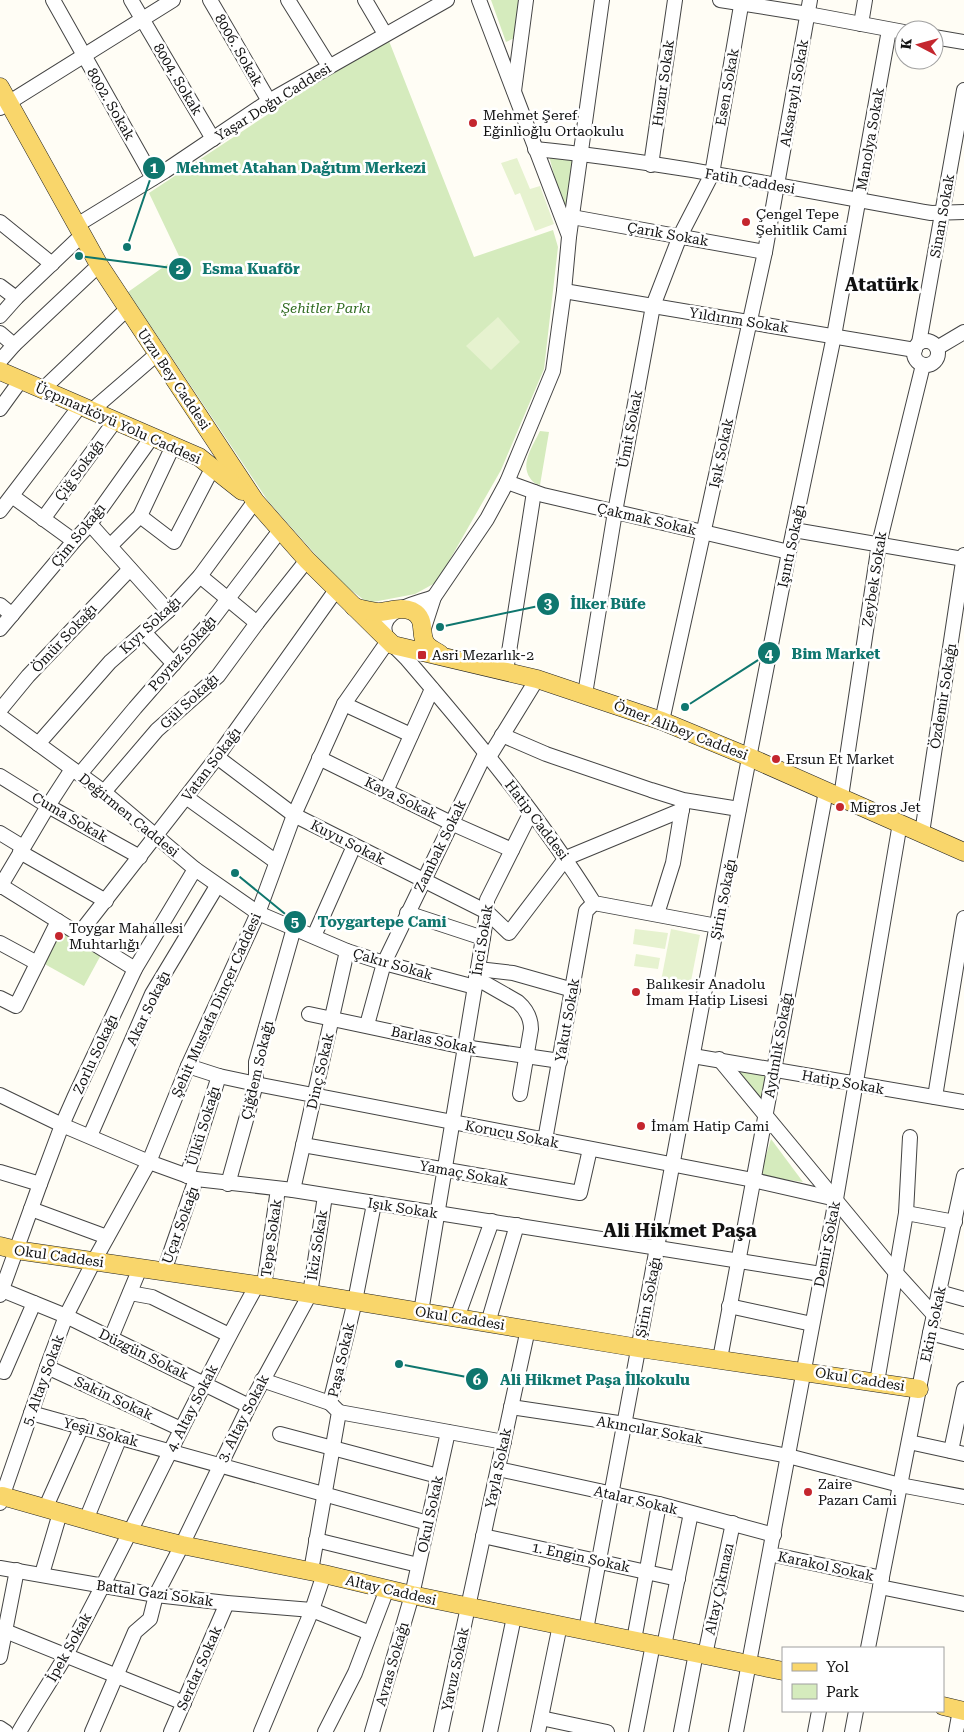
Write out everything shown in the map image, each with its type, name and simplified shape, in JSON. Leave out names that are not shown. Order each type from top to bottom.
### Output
[{"type":"main road","name":"Urzu Bey Caddesi","points":[[0,87],[4,105],[80,230],[99,265],[255,501],[336,590],[396,645]]},
{"type":"main road","name":"Üçpınarköyü Yolu Caddesi","points":[[0,371],[199,458],[255,501]]},
{"type":"main road","points":[[354,607],[376,612],[405,609],[417,614],[423,625],[424,640],[427,646],[445,656]]},
{"type":"main road","name":"Ömer Alibey Caddesi","points":[[396,645],[537,679],[662,721],[749,757],[964,852]]},
{"type":"main road","name":"Okul Caddesi","points":[[8,1248],[355,1301],[639,1348],[919,1389]]},
{"type":"main road","name":"Altay Caddesi","points":[[1,1500],[52,1511],[182,1545],[468,1607],[782,1671]]},
{"type":"main road","points":[[944,1706],[962,1710]]},
{"type":"street","name":"8002. Sokak","points":[[53,0],[153,178]]},
{"type":"street","name":"8004. Sokak","points":[[131,0],[213,139]]},
{"type":"street","points":[[4,105],[173,0]]},
{"type":"street","name":"8006. Sokak","points":[[210,0],[269,101]]},
{"type":"street","points":[[288,0],[329,66]]},
{"type":"street","points":[[365,0],[385,34]]},
{"type":"street","name":"Yaşar Doğu Caddesi","points":[[0,316],[52,264],[80,230],[153,178],[269,101],[447,0]]},
{"type":"street","points":[[479,0],[569,237]]},
{"type":"street","points":[[514,94],[526,0]]},
{"type":"street","points":[[434,597],[399,610],[389,616],[384,628],[396,645],[418,642],[434,597],[487,519],[507,482],[553,371],[569,237],[602,0]]},
{"type":"street","name":"Huzur Sokak","points":[[651,165],[674,0]]},
{"type":"street","points":[[720,0],[809,7],[861,24],[894,31]]},
{"type":"street","points":[[861,24],[865,0]]},
{"type":"street","name":"Esen Sokak","points":[[712,174],[742,2]]},
{"type":"street","name":"Aksaraylı Sokak","points":[[778,185],[809,7]]},
{"type":"street","name":"Manolya Sokak","points":[[834,336],[860,200],[889,30]]},
{"type":"street","points":[[944,39],[964,42]]},
{"type":"street","name":"Sinan Sokak","points":[[917,346],[944,213],[964,91]]},
{"type":"street","name":"Fatih Caddesi","points":[[535,149],[712,174],[931,213],[964,212]]},
{"type":"street","name":"Ümit Sokak","points":[[585,694],[615,512],[653,306],[680,236],[712,174]]},
{"type":"street","name":"Işık Sokak","points":[[662,721],[750,322],[778,185]]},
{"type":"street","name":"Çarık Sokak","points":[[572,217],[765,252]]},
{"type":"street","points":[[0,222],[52,264]]},
{"type":"street","points":[[0,361],[14,345],[99,265]]},
{"type":"street","points":[[0,286],[16,298]]},
{"type":"street","name":"Yıldırım Sokak","points":[[564,291],[834,336],[917,346]]},
{"type":"street","points":[[42,390],[127,309]]},
{"type":"street","points":[[937,348],[964,332]]},
{"type":"street","points":[[0,333],[14,345]]},
{"type":"street","name":"Işıntı Sokağı","points":[[749,757],[834,336]]},
{"type":"street","points":[[927,341],[935,344],[937,348],[936,360],[930,364],[923,365],[917,361],[917,346],[927,341]]},
{"type":"street","points":[[0,511],[86,409],[157,354]]},
{"type":"street","name":"Zeybek Sokak","points":[[833,794],[879,544],[923,365]]},
{"type":"street","points":[[0,409],[21,380]]},
{"type":"street","name":"Çiğ Sokağı","points":[[43,518],[115,421]]},
{"type":"street","name":"Çim Sokağı","points":[[0,630],[90,524],[152,437]]},
{"type":"street","points":[[110,546],[140,516],[173,446]]},
{"type":"street","points":[[140,516],[174,542],[213,468]]},
{"type":"street","name":"Çakmak Sokak","points":[[507,482],[534,492],[789,552]]},
{"type":"street","points":[[506,671],[534,492]]},
{"type":"street","points":[[12,496],[74,541]]},
{"type":"street","name":"Kıyı Sokağı","points":[[38,744],[110,662],[168,611],[200,576],[255,501]]},
{"type":"street","points":[[90,524],[168,611]]},
{"type":"street","name":"Poyraz Sokağı","points":[[0,886],[48,806],[76,771],[174,664],[229,600],[280,529]]},
{"type":"street","points":[[794,530],[964,558]]},
{"type":"street","name":"Özdemir Sokağı","points":[[922,833],[964,558]]},
{"type":"street","name":"Gül Sokağı","points":[[104,792],[157,730],[218,676],[307,560]]},
{"type":"street","name":"Ömür Sokağı","points":[[0,710],[28,676],[130,569]]},
{"type":"street","points":[[200,576],[257,623]]},
{"type":"street","name":"Vatan Sokağı","points":[[79,934],[217,757],[336,590]]},
{"type":"street","points":[[0,605],[12,615]]},
{"type":"street","points":[[144,632],[174,664]]},
{"type":"street","name":"Hatip Caddesi","points":[[396,645],[488,754],[566,858],[594,903]]},
{"type":"street","name":"Şehit Mustafa Dinçer Caddesi","points":[[94,1261],[149,1162],[188,1066],[258,913],[275,861],[318,758],[344,704],[396,645]]},
{"type":"street","name":"Zambak Sokak","points":[[367,1025],[384,963],[451,823],[488,754],[502,736],[537,679]]},
{"type":"street","points":[[386,791],[432,689]]},
{"type":"street","points":[[344,704],[411,735]]},
{"type":"street","name":"Değirmen Caddesi","points":[[0,716],[104,792],[217,886],[258,913]]},
{"type":"street","points":[[502,736],[563,760],[651,790],[682,805],[740,809]]},
{"type":"street","name":"Kuyu Sokak","points":[[217,757],[294,815],[487,912],[509,933],[566,858]]},
{"type":"street","name":"Şirin Sokağı","points":[[586,1630],[749,757]]},
{"type":"street","name":"Kaya Sokak","points":[[318,758],[451,823],[512,850]]},
{"type":"street","name":"Cuma Sokak","points":[[0,776],[48,806],[140,857]]},
{"type":"street","name":"Aydınlık Sokağı","points":[[720,1359],[774,1070],[833,794]]},
{"type":"street","points":[[186,797],[275,861]]},
{"type":"street","points":[[566,858],[682,805]]},
{"type":"street","points":[[658,914],[674,863],[682,805]]},
{"type":"street","name":"İnci Sokak","points":[[420,1312],[483,938],[487,900],[531,812]]},
{"type":"street","name":"Demir Sokak","points":[[736,1732],[836,1198],[900,824]]},
{"type":"street","points":[[0,834],[106,901]]},
{"type":"street","points":[[314,936],[354,846]]},
{"type":"street","name":"Zorlu Sokağı","points":[[1,1293],[8,1248],[31,1209],[62,1125],[135,969],[195,869]]},
{"type":"street","points":[[0,886],[135,969]]},
{"type":"street","name":"Akar Sokağı","points":[[90,1136],[152,994],[217,886]]},
{"type":"street","points":[[594,903],[717,926]]},
{"type":"street","name":"Yakut Sokak","points":[[545,1140],[586,912],[594,903]]},
{"type":"street","name":"Çakır Sokak","points":[[258,913],[347,951],[384,963],[476,978]]},
{"type":"street","points":[[408,913],[483,938]]},
{"type":"street","points":[[935,1098],[964,918]]},
{"type":"street","points":[[0,998],[16,1006],[58,921]]},
{"type":"street","name":"Çiğdem Sokağı","points":[[228,1184],[256,1084],[256,1062],[294,928]]},
{"type":"street","points":[[0,943],[37,963]]},
{"type":"street","name":"Dinç Sokak","points":[[293,1190],[347,951]]},
{"type":"street","points":[[476,978],[513,974],[573,990]]},
{"type":"street","points":[[476,978],[515,1000],[524,1008],[531,1026],[520,1094]]},
{"type":"street","name":"Barlas Sokak","points":[[309,1014],[464,1047],[560,1061]]},
{"type":"street","name":"Hatip Sokak","points":[[693,1056],[964,1102]]},
{"type":"street","points":[[719,1059],[836,1198],[896,1273],[934,1315]]},
{"type":"street","name":"Korucu Sokak","points":[[188,1066],[219,1076],[256,1084],[753,1180],[836,1198]]},
{"type":"street","name":"Ülkü Sokağı","points":[[192,1178],[219,1076]]},
{"type":"street","name":"Işık Sokak","points":[[0,1094],[62,1125],[192,1178],[228,1184],[293,1190],[822,1274]]},
{"type":"street","points":[[877,1382],[906,1213],[910,1137]]},
{"type":"street","name":"Yamaç Sokak","points":[[303,1145],[580,1193],[590,1149]]},
{"type":"street","points":[[0,1172],[40,1184]]},
{"type":"street","name":"Uçar Sokağı","points":[[164,1271],[192,1178]]},
{"type":"street","name":"Ekin Sokak","points":[[868,1647],[930,1333],[964,1180]]},
{"type":"street","name":"Tepe Sokak","points":[[260,1286],[278,1189]]},
{"type":"street","name":"İkiz Sokak","points":[[310,1294],[325,1196]]},
{"type":"street","name":"Paşa Sokak","points":[[262,1732],[312,1610],[317,1573],[316,1540],[333,1448],[334,1407],[374,1204]]},
{"type":"street","points":[[31,1209],[107,1237]]},
{"type":"street","points":[[906,1213],[954,1222]]},
{"type":"street","points":[[457,1318],[492,1221]]},
{"type":"street","points":[[488,1323],[517,1225]]},
{"type":"street","name":"5. Altay Sokak","points":[[1,1500],[66,1316],[94,1261]]},
{"type":"street","points":[[111,1338],[140,1268]]},
{"type":"street","name":"4. Altay Sokak","points":[[129,1532],[203,1383],[229,1335],[260,1286]]},
{"type":"street","points":[[939,1292],[964,1299]]},
{"type":"street","name":"Düzgün Sokak","points":[[1,1293],[34,1303],[66,1316],[249,1406]]},
{"type":"street","points":[[130,1293],[152,1297],[229,1335]]},
{"type":"street","name":"3. Altay Sokak","points":[[92,1732],[115,1676],[136,1632],[150,1619],[156,1595],[219,1466],[262,1380],[310,1294]]},
{"type":"street","points":[[0,1371],[4,1372],[34,1303]]},
{"type":"street","points":[[730,1306],[812,1324]]},
{"type":"street","name":"Yayla Sokak","points":[[468,1607],[528,1330]]},
{"type":"street","points":[[930,1333],[964,1342]]},
{"type":"street","name":"Sakin Sokak","points":[[47,1367],[181,1429]]},
{"type":"street","points":[[262,1380],[334,1407],[504,1442]]},
{"type":"street","points":[[909,1442],[958,1453],[964,1389]]},
{"type":"street","name":"Akıncılar Sokak","points":[[511,1407],[625,1424],[788,1456],[900,1485],[964,1497]]},
{"type":"street","name":"Yeşil Sokak","points":[[31,1413],[428,1523]]},
{"type":"street","points":[[42,1574],[52,1511],[82,1426]]},
{"type":"street","name":"Okul Sokak","points":[[412,1595],[448,1432]]},
{"type":"street","points":[[280,1434],[438,1476]]},
{"type":"street","points":[[86,1520],[120,1437]]},
{"type":"street","name":"Atalar Sokak","points":[[498,1469],[659,1504],[774,1535]]},
{"type":"street","points":[[634,1640],[659,1504]]},
{"type":"street","points":[[636,1732],[678,1578],[691,1513]]},
{"type":"street","name":"Altay Çıkmazı","points":[[681,1732],[733,1524]]},
{"type":"street","name":"İpek Sokak","points":[[19,1732],[65,1656],[129,1532]]},
{"type":"street","name":"1. Engin Sokak","points":[[484,1536],[678,1578]]},
{"type":"street","points":[[316,1540],[418,1565]]},
{"type":"street","name":"Karakol Sokak","points":[[770,1554],[964,1604]]},
{"type":"street","name":"Battal Gazi Sokak","points":[[0,1568],[156,1595],[312,1610],[370,1633]]},
{"type":"street","points":[[0,1657],[3,1630],[17,1570]]},
{"type":"street","points":[[325,1732],[354,1673],[387,1589]]},
{"type":"street","name":"Avras Sokağı","points":[[372,1732],[412,1595]]},
{"type":"street","name":"Serdar Sokak","points":[[171,1732],[227,1603]]},
{"type":"street","name":"Yavuz Sokak","points":[[441,1732],[468,1607]]},
{"type":"street","points":[[490,1732],[514,1616]]},
{"type":"street","points":[[560,1626],[539,1725],[607,1732]]},
{"type":"street","points":[[3,1630],[184,1704]]},
{"type":"street","points":[[956,1732],[962,1710]]},
{"type":"street","points":[[815,1732],[819,1712]]},
{"type":"street","points":[[852,1732],[856,1712]]},
{"type":"street","points":[[0,1728],[6,1732]]},
{"type":"green space","points":[[491,0],[522,0],[519,36],[506,42]]},
{"type":"green space","name":"Şehitler Parkı","points":[[389,41],[474,257],[553,230],[558,247],[544,369],[501,470],[437,582],[415,594],[368,603],[339,581],[268,501],[128,292],[179,256],[149,193],[303,91]]},
{"type":"green space","points":[[549,156],[575,157],[565,216]]},
{"type":"green space","points":[[517,158],[530,189],[540,186],[554,224],[535,231],[520,193],[515,195],[501,163]]},
{"type":"green space","points":[[498,317],[520,342],[491,370],[466,346]]},
{"type":"green space","points":[[540,431],[549,432],[540,485],[534,483],[530,478],[526,466],[529,454]]},
{"type":"green space","points":[[59,929],[102,953],[84,986],[41,962]]},
{"type":"green space","points":[[635,929],[668,933],[665,949],[633,944]]},
{"type":"green space","points":[[671,929],[700,935],[690,986],[661,981]]},
{"type":"green space","points":[[636,954],[660,958],[658,969],[634,966]]},
{"type":"green space","points":[[738,1070],[768,1075],[761,1100]]},
{"type":"green space","points":[[771,1139],[803,1182],[760,1176]]},
{"type":"place","name":"Mehmet Şeref Eğinlioğlu Ortaokulu","points":[[473,123]]},
{"type":"place","name":"Çengel Tepe Şehitlik Cami","points":[[746,222]]},
{"type":"place","name":"Mehmet Atahan Dağıtım Merkezi","points":[[127,247]]},
{"type":"place","name":"Esma Kuaför","points":[[79,256]]},
{"type":"place","name":"İlker Büfe","points":[[440,627]]},
{"type":"place","name":"Asri Mezarlık-2","points":[[422,655]]},
{"type":"place","name":"Bim Market","points":[[685,707]]},
{"type":"place","name":"Ersun Et Market","points":[[776,759]]},
{"type":"place","name":"Migros Jet","points":[[840,807]]},
{"type":"place","name":"Toygartepe Cami","points":[[235,873]]},
{"type":"place","name":"Toygar Mahallesi Muhtarlığı","points":[[59,936]]},
{"type":"place","name":"Balıkesir Anadolu İmam Hatip Lisesi","points":[[636,992]]},
{"type":"place","name":"İmam Hatip Cami","points":[[641,1126]]},
{"type":"place","name":"Ali Hikmet Paşa İlkokulu","points":[[399,1364]]},
{"type":"place","name":"Zaire Pazarı Cami","points":[[808,1492]]},
{"type":"district","name":"Atatürk","points":[[882,284]]},
{"type":"district","name":"Ali Hikmet Paşa","points":[[680,1230]]}]
